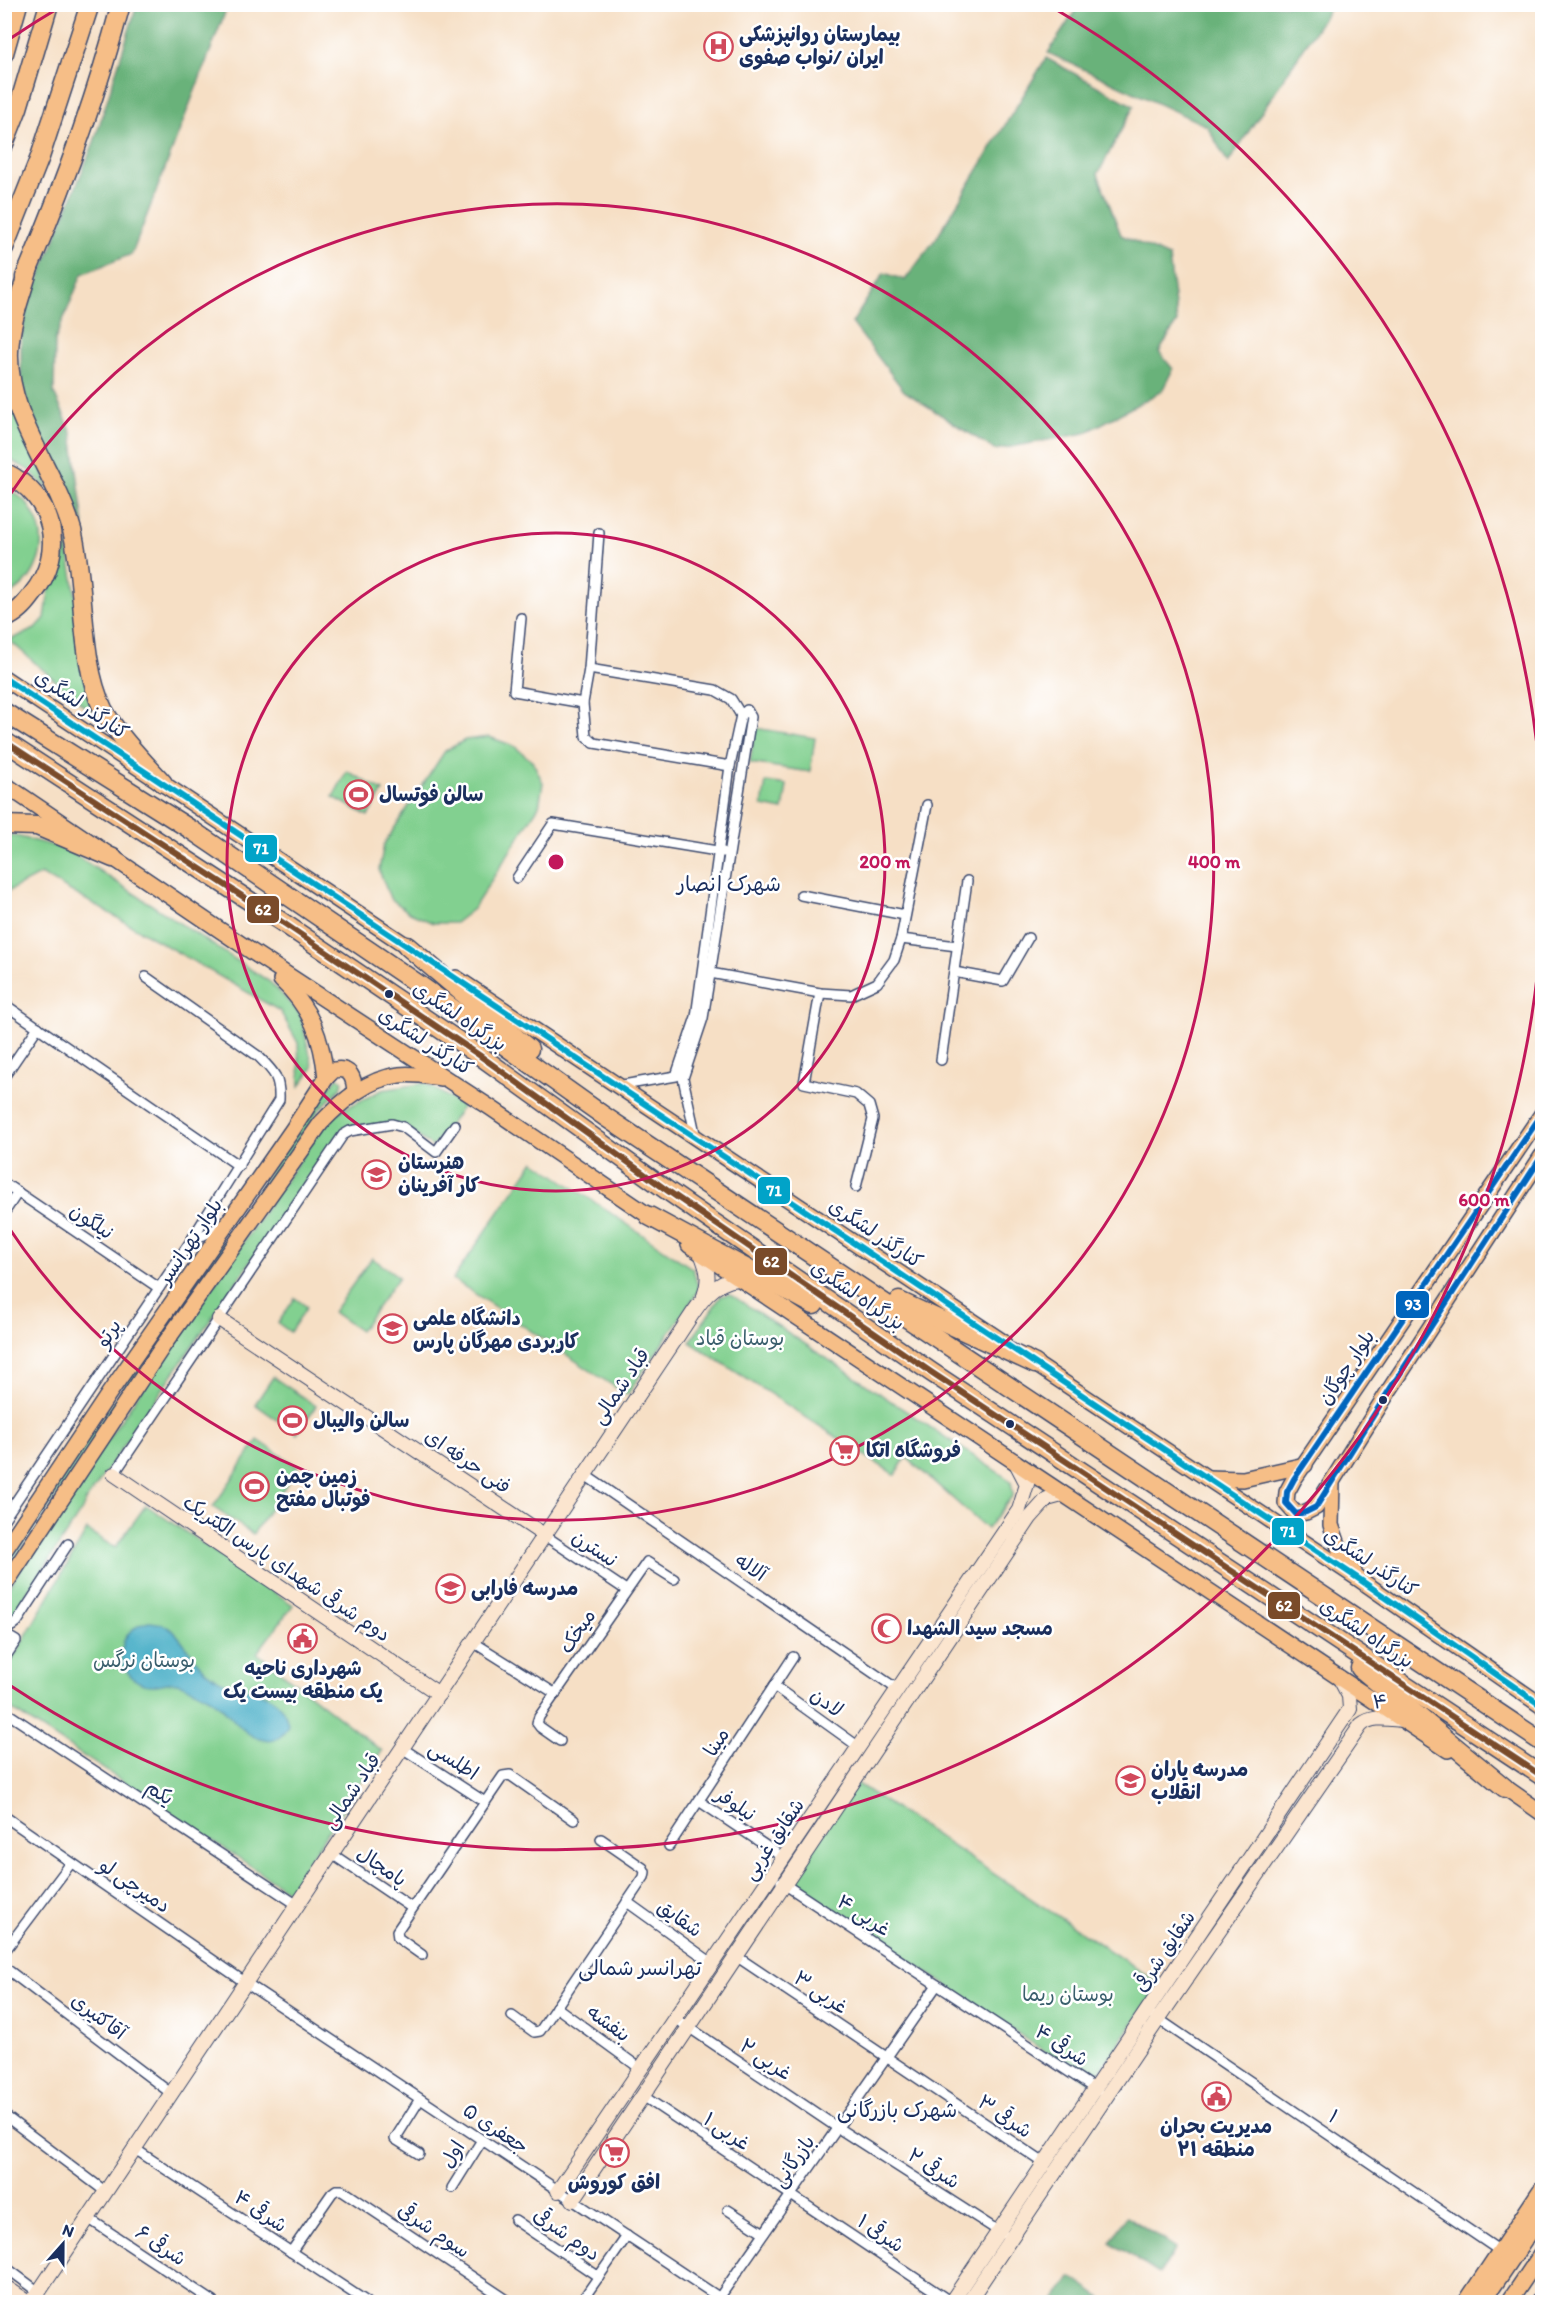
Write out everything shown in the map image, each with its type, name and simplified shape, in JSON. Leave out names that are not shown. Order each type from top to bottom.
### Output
[{"type":"highway","points":[[4,53],[18,4]]},
{"type":"highway","points":[[4,144],[18,108],[49,4]]},
{"type":"highway","points":[[4,248],[40,156],[90,4]]},
{"type":"highway","points":[[4,322],[29,268],[87,117],[121,4]]},
{"type":"highway","points":[[29,268],[12,325],[9,352],[12,386],[21,416],[71,529],[91,669],[103,708],[123,738],[163,783]]},
{"type":"highway","points":[[4,472],[21,480],[39,500],[51,524],[52,546],[50,561],[38,587],[17,613],[4,619]]},
{"type":"highway","name":"بزرگراه لشگری","points":[[4,712],[190,829],[427,991],[604,1116],[1542,1742]]},
{"type":"highway","name":"بزرگراه لشگری","points":[[4,741],[282,922],[478,1055],[677,1197],[931,1372],[1542,1776]]},
{"type":"highway","points":[[4,825],[37,826],[113,858]]},
{"type":"highway","points":[[407,946],[497,1024],[537,1055],[604,1116]]},
{"type":"highway","points":[[649,1216],[767,1278],[931,1372]]},
{"type":"highway","points":[[849,1278],[1035,1364]]},
{"type":"highway","points":[[1280,1602],[1505,1788]]},
{"type":"highway","points":[[1481,2302],[1542,2212]]},
{"type":"main road","name":"کنارگذر لشگری","points":[[4,678],[1359,1579],[1542,1706]]},
{"type":"main road","name":"کنارگذر لشگری","points":[[4,784],[254,953],[491,1108],[738,1279],[1016,1461],[1062,1495],[1542,1813]]},
{"type":"main road","points":[[254,953],[295,993],[307,1012],[321,1043],[326,1078]]},
{"type":"main road","points":[[326,1078],[334,1070],[345,1069],[350,1072],[354,1081],[355,1092]]},
{"type":"main road","name":"بلوار تهرانسر","points":[[4,1586],[158,1354],[321,1123],[355,1092],[383,1079],[400,1074],[443,1078]]},
{"type":"main road","name":"بلوار تهرانسر","points":[[4,1551],[110,1392],[326,1078]]},
{"type":"main road","name":"بلوار چوگان","points":[[1332,1482],[1316,1507],[1306,1512],[1296,1514],[1286,1503],[1287,1492],[1542,1114]]},
{"type":"main road","points":[[1359,1579],[1341,1553],[1331,1525],[1332,1482],[1389,1389],[1542,1156]]},
{"type":"main road","points":[[1207,1478],[1243,1479],[1305,1465]]},
{"type":"main road","points":[[1466,2302],[1542,2188]]},
{"type":"main road","points":[[1509,2302],[1542,2253]]},
{"type":"street","points":[[599,533],[589,669],[584,703],[586,736],[594,743],[730,766]]},
{"type":"street","points":[[521,618],[514,691],[584,703]]},
{"type":"street","points":[[589,669],[715,690],[731,699],[741,715]]},
{"type":"street","points":[[617,1086],[676,1076],[696,1017],[706,972],[724,852],[751,717],[747,710],[741,715],[730,766],[724,852]]},
{"type":"street","points":[[706,972],[820,993],[851,995],[877,983],[894,960],[901,939],[927,805]]},
{"type":"street","points":[[517,878],[553,824],[724,852]]},
{"type":"street","points":[[941,1060],[967,880]]},
{"type":"street","points":[[801,895],[905,915]]},
{"type":"street","points":[[954,972],[1003,981],[1028,938]]},
{"type":"street","points":[[901,939],[957,946]]},
{"type":"street","points":[[696,1138],[683,1078],[703,1018],[706,972]]},
{"type":"street","name":"پرتو","points":[[4,1519],[190,1242],[279,1100],[278,1080],[274,1072],[258,1056],[146,977]]},
{"type":"street","points":[[820,993],[804,1083],[856,1094],[869,1105],[873,1119],[856,1187]]},
{"type":"street","points":[[4,1004],[239,1166]]},
{"type":"street","points":[[4,1077],[38,1028]]},
{"type":"street","points":[[114,1474],[344,1135],[350,1131],[392,1124],[403,1127],[436,1152],[454,1125]]},
{"type":"street","name":"نیلگون","points":[[4,1184],[159,1288]]},
{"type":"street","points":[[4,1213],[18,1192]]},
{"type":"street","points":[[190,1242],[226,1224]]},
{"type":"street","points":[[701,1254],[709,1275],[709,1282],[702,1300]]},
{"type":"street","points":[[702,1300],[721,1282],[738,1279]]},
{"type":"street","name":"قباد شمالی","points":[[33,2299],[702,1300]]},
{"type":"street","name":"فنی حرفه ای","points":[[219,1319],[544,1535]]},
{"type":"street","points":[[1016,1461],[1027,1484],[1024,1514]]},
{"type":"street","name":"دوم شرقی شهدای پارس الکتریک","points":[[114,1474],[439,1694]]},
{"type":"street","name":"آلاله","points":[[585,1475],[897,1689]]},
{"type":"street","points":[[1024,1514],[1047,1499],[1062,1495]]},
{"type":"street","name":"شقایق غربی","points":[[573,2200],[784,1884],[933,1650],[1024,1514]]},
{"type":"street","name":"نسترن","points":[[544,1535],[626,1590]]},
{"type":"street","points":[[4,1625],[12,1626],[17,1622],[68,1544]]},
{"type":"street","name":"میخک","points":[[560,1741],[540,1727],[537,1723],[539,1717],[626,1590],[647,1562],[674,1579]]},
{"type":"street","points":[[4,1634],[16,1641],[4,1659]]},
{"type":"street","points":[[473,1642],[556,1694]]},
{"type":"street","name":"شقایق غربی","points":[[558,2191],[897,1689],[933,1650]]},
{"type":"street","name":"مینا","points":[[669,1846],[793,1657]]},
{"type":"street","name":"شقایق شرقی","points":[[951,2302],[1005,2235],[1153,2015],[1350,1709],[1349,1695],[1339,1677]]},
{"type":"street","name":"لادن","points":[[774,1686],[859,1747]]},
{"type":"street","name":"یکم","points":[[4,1710],[296,1904]]},
{"type":"street","name":"۴","points":[[1361,1725],[1368,1719],[1403,1720]]},
{"type":"street","name":"شقایق شرقی","points":[[1153,2015],[1361,1725]]},
{"type":"street","name":"اطلسی","points":[[402,1748],[485,1802]]},
{"type":"street","points":[[422,1955],[396,1935],[412,1908],[506,1774],[574,1821]]},
{"type":"street","name":"نیلوفر","points":[[699,1801],[784,1858]]},
{"type":"street","name":"دمیرچی لو","points":[[4,1816],[246,1983]]},
{"type":"street","points":[[512,2016],[538,2032],[645,1872],[643,1868],[601,1839]]},
{"type":"street","name":"پامچال","points":[[332,1854],[412,1908]]},
{"type":"street","points":[[4,1952],[71,1863]]},
{"type":"street","name":"۴ غربی","points":[[771,1876],[937,1985]]},
{"type":"street","name":"شقایق","points":[[627,1902],[712,1963]]},
{"type":"street","name":"۳ غربی","points":[[736,1956],[887,2058]]},
{"type":"street","name":"آقاکثیری","points":[[4,1967],[172,2094]]},
{"type":"street","name":"جعفری ۵","points":[[246,1983],[723,2300]]},
{"type":"street","name":"بازرگانی","points":[[723,2300],[764,2233],[937,1985]]},
{"type":"street","name":"۴ شرقی","points":[[937,1985],[1101,2092]]},
{"type":"street","name":"بنفشه","points":[[556,2007],[641,2069]]},
{"type":"street","name":"۱","points":[[1153,2015],[1500,2251]]},
{"type":"street","name":"۲ غربی","points":[[675,2018],[838,2128]]},
{"type":"street","name":"۳ شرقی","points":[[887,2058],[1044,2163]]},
{"type":"street","name":"شقایق شرقی","points":[[968,2302],[1044,2163],[1101,2092]]},
{"type":"street","name":"۱ غربی","points":[[643,2096],[791,2195]]},
{"type":"street","points":[[419,2154],[395,2139],[420,2099]]},
{"type":"street","points":[[4,2115],[105,2192]]},
{"type":"street","name":"۲ شرقی","points":[[838,2128],[1005,2235]]},
{"type":"street","name":"اول","points":[[452,2188],[482,2140]]},
{"type":"street","name":"۴ شرقی","points":[[135,2149],[367,2302]]},
{"type":"street","name":"سوم شرقی","points":[[291,2252],[336,2190],[342,2190],[510,2302]]},
{"type":"street","name":"۱ شرقی","points":[[791,2195],[951,2302]]},
{"type":"street","points":[[728,2210],[764,2233]]},
{"type":"street","name":"۶ شرقی","points":[[88,2218],[214,2302]]},
{"type":"street","name":"دوم شرقی","points":[[515,2220],[598,2277]]},
{"type":"street","points":[[581,2302],[627,2236]]},
{"type":"street","points":[[4,2266],[33,2299]]},
{"type":"street","points":[[4,2286],[33,2299]]},
{"type":"street","points":[[1537,2302],[1542,2292]]},
{"type":"green space","points":[[137,5],[228,5],[132,254],[82,274],[55,340],[54,393],[72,433],[84,525],[34,430],[21,380],[21,339],[27,308],[94,142]]},
{"type":"green space","points":[[1079,5],[1332,5],[1228,163],[1207,126],[1048,53]]},
{"type":"green space","points":[[1046,58],[1134,106],[1098,174],[1121,235],[1169,257],[1177,322],[1159,352],[1173,369],[1162,391],[1085,433],[995,450],[904,391],[852,323],[884,273],[905,280],[937,237]]},
{"type":"green space","points":[[4,356],[49,490],[29,470],[5,457]]},
{"type":"green space","points":[[5,486],[28,505],[39,527],[41,539],[38,562],[32,573],[16,591],[5,597]]},
{"type":"green space","points":[[67,543],[94,703],[90,711],[9,640],[35,629],[45,618],[49,590],[62,567]]},
{"type":"green space","points":[[755,728],[815,738],[810,772],[750,763]]},
{"type":"green space","points":[[489,737],[514,746],[533,762],[543,783],[539,806],[473,909],[455,923],[433,923],[410,913],[390,898],[379,870],[384,844],[445,751],[465,740]]},
{"type":"green space","name":"سالن فوتسال","points":[[347,771],[383,791],[368,816],[333,797]]},
{"type":"green space","points":[[766,782],[787,785],[783,810],[762,806]]},
{"type":"green space","points":[[12,835],[66,849],[270,982],[300,1014],[313,1067],[300,1086],[298,1043],[280,1011],[41,874],[5,893],[5,836]]},
{"type":"green space","points":[[338,1077],[343,1081],[341,1088],[319,1110],[5,1573],[5,1561],[314,1107]]},
{"type":"green space","points":[[425,1083],[463,1106],[433,1147],[402,1125],[351,1127],[334,1140],[85,1502],[10,1619],[7,1620],[4,1594],[330,1116],[382,1090]]},
{"type":"green space","points":[[534,1161],[693,1269],[699,1290],[627,1395],[453,1279]]},
{"type":"green space","points":[[372,1258],[399,1277],[360,1331],[333,1312]]},
{"type":"green space","name":"بوستان قباد","points":[[730,1294],[1011,1481],[1013,1495],[987,1529],[906,1457],[895,1475],[690,1342],[721,1296]]},
{"type":"green space","points":[[295,1298],[307,1307],[290,1332],[278,1323]]},
{"type":"green space","name":"سالن والیبال","points":[[273,1377],[316,1406],[297,1434],[255,1404]]},
{"type":"green space","name":"زمین چمن فوتبال مفتح","points":[[258,1440],[298,1467],[253,1534],[213,1507]]},
{"type":"green space","name":"بوستان نرگس","points":[[146,1505],[293,1605],[257,1653],[382,1751],[288,1891],[5,1705],[5,1672],[87,1530],[115,1548]]},
{"type":"green space","name":"بوستان ریما","points":[[852,1780],[1160,1984],[1092,2083],[784,1877]]},
{"type":"green space","points":[[1127,2216],[1176,2248],[1159,2274],[1110,2242]]},
{"type":"green space","points":[[1071,2277],[1107,2302],[1058,2302],[1055,2300]]},
{"type":"water","points":[[149,1622],[170,1628],[204,1670],[214,1677],[225,1683],[258,1692],[277,1702],[284,1711],[288,1724],[285,1732],[276,1739],[268,1741],[255,1737],[241,1728],[217,1703],[194,1690],[174,1683],[146,1684],[133,1678],[124,1667],[123,1645],[133,1629]]},
{"type":"transit line","name":"71","points":[[4,678],[1359,1579],[1542,1706]]},
{"type":"transit line","name":"62","points":[[4,741],[282,922],[479,1055],[668,1191],[931,1372],[1542,1776]]},
{"type":"transit line","name":"93","points":[[1542,1114],[1294,1479],[1287,1492],[1286,1503],[1296,1514],[1316,1507],[1542,1156]]},
{"type":"place","name":"بیمارستان روانپزشکی ایران /نواب صفوی","points":[[718,46]]},
{"type":"place","name":"سالن فوتسال","points":[[358,794]]},
{"type":"place","name":"هنرستان کار آفرینان","points":[[377,1174]]},
{"type":"place","name":"دانشگاه علمی کاربردی مهرگان پارس","points":[[392,1329]]},
{"type":"place","name":"سالن والیبال","points":[[292,1420]]},
{"type":"place","name":"فروشگاه اتکا","points":[[845,1450]]},
{"type":"place","name":"زمین چمن فوتبال مفتح","points":[[255,1487]]},
{"type":"place","name":"مدرسه فارابی","points":[[450,1588]]},
{"type":"place","name":"مسجد سید الشهدا","points":[[886,1628]]},
{"type":"place","name":"شهرداری ناحیه یک منطقه بیست یک","points":[[303,1638]]},
{"type":"place","name":"مدرسه یاران انقلاب","points":[[1130,1781]]},
{"type":"place","name":"مدیریت بحران منطقه ۲۱","points":[[1216,2096]]},
{"type":"place","name":"افق کوروش","points":[[614,2152]]},
{"type":"district","name":"شهرک انصار","points":[[729,883]]},
{"type":"district","name":"تهرانسر شمالی","points":[[640,1967]]},
{"type":"district","name":"شهرک بازرگانی","points":[[897,2109]]}]
